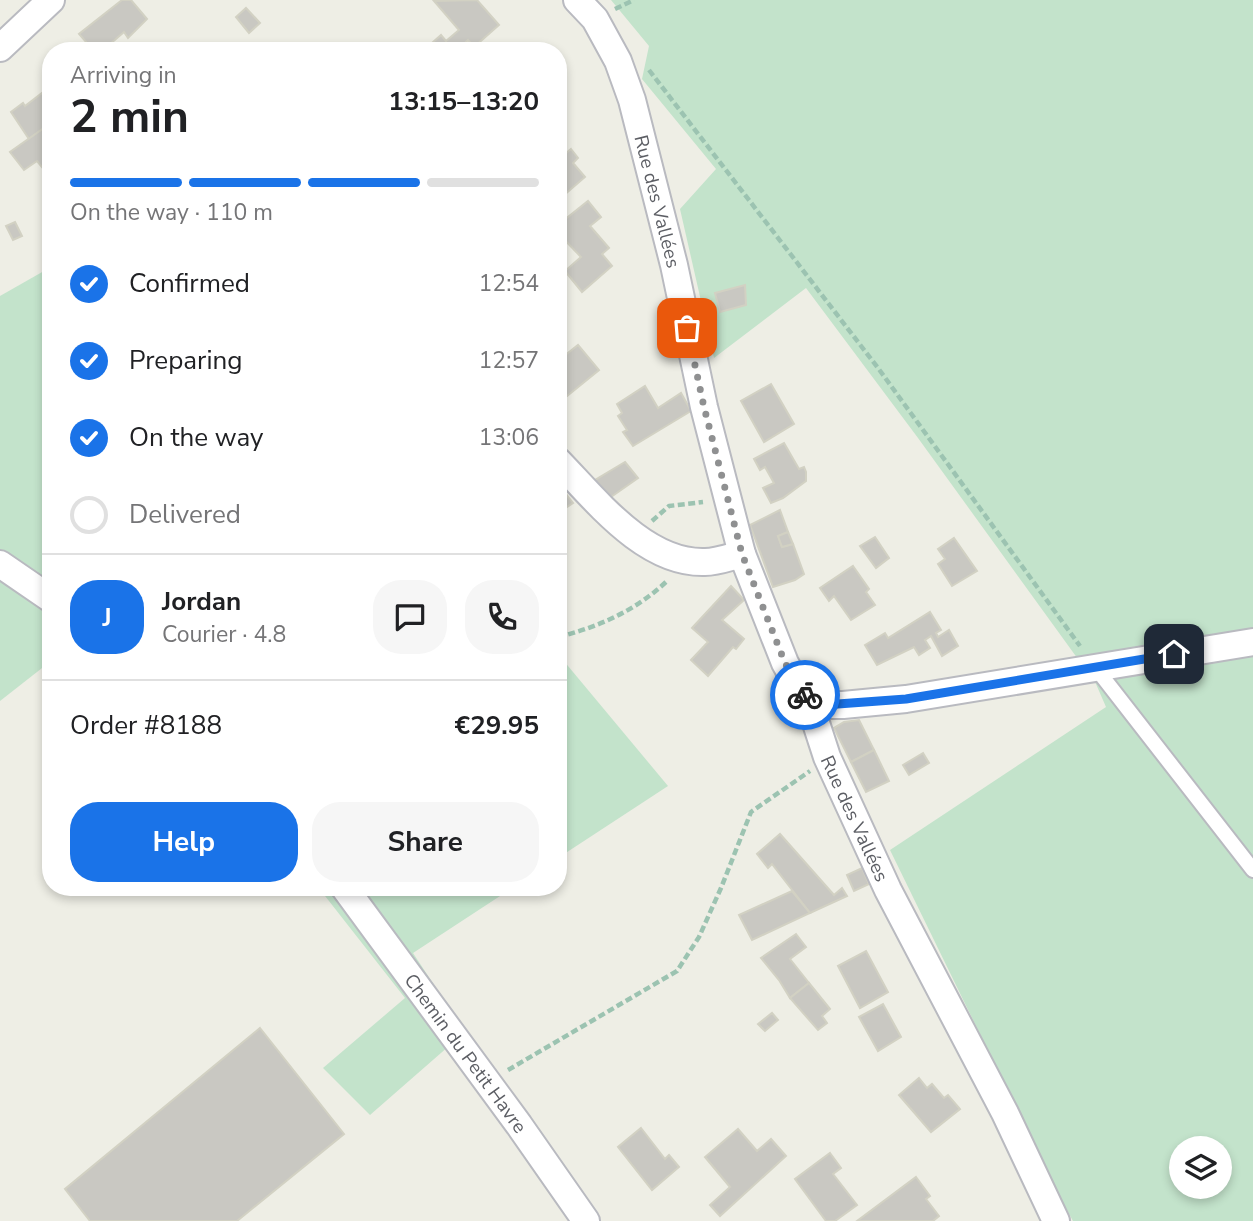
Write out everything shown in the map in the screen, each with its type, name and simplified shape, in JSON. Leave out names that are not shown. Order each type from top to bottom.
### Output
[{"type":"street","points":[[0,48],[51,0]]},
{"type":"street","name":"Rue des Vallées","points":[[577,0],[595,19],[618,61],[632,100],[674,265],[704,407],[742,554],[785,663],[799,688],[811,701],[814,720],[827,757],[888,890],[1005,1112],[1056,1221]]},
{"type":"street","points":[[567,470],[629,532],[663,553],[679,559],[706,562],[742,554]]},
{"type":"street","points":[[0,564],[42,593]]},
{"type":"street","points":[[811,701],[824,705],[843,705],[906,699],[1253,642]]},
{"type":"street","name":"Chemin du Petit Havre","points":[[351,896],[586,1221]]},
{"type":"lane","points":[[1095,667],[1253,870]]},
{"type":"path","points":[[641,60],[877,368],[1095,667]]},
{"type":"path","points":[[642,540],[653,520],[669,506],[693,502],[729,503]]},
{"type":"path","points":[[567,635],[582,631],[643,603],[673,575],[679,559]]},
{"type":"path","points":[[487,1083],[677,971],[704,925],[751,812],[795,783],[827,757]]},
{"type":"green space","points":[[611,0],[1253,0],[1253,1221],[1073,1221],[1059,1196],[890,850],[1106,707],[1096,684],[806,288],[714,358],[680,209],[716,169],[642,79],[649,46]]},
{"type":"green space","points":[[42,272],[42,668],[0,701],[0,296]]},
{"type":"green space","points":[[567,665],[668,786],[567,852]]},
{"type":"green space","points":[[325,896],[500,896],[413,953],[465,1032],[370,1115],[323,1068],[405,998]]},
{"type":"building","points":[[122,0],[131,0],[147,19],[128,38],[124,32],[112,42],[86,42],[79,34]]},
{"type":"building","points":[[477,0],[499,25],[480,42],[433,42],[441,35],[446,41],[459,30],[434,1]]},
{"type":"building","points":[[246,8],[260,23],[249,33],[236,17]]},
{"type":"building","points":[[42,93],[42,130],[29,139],[11,112],[23,103],[25,106]]},
{"type":"building","points":[[42,129],[42,167],[37,161],[24,170],[10,152]]},
{"type":"building","points":[[571,149],[578,158],[573,163],[585,177],[567,192],[567,152]]},
{"type":"building","points":[[588,201],[601,217],[590,226],[609,248],[602,254],[612,266],[582,292],[567,273],[567,269],[581,257],[567,242],[567,218]]},
{"type":"building","points":[[15,222],[22,236],[13,240],[6,226]]},
{"type":"building","points":[[745,285],[746,305],[720,312],[715,293]]},
{"type":"building","points":[[578,345],[599,370],[567,396],[567,354]]},
{"type":"building","points":[[771,384],[794,424],[764,442],[741,401]]},
{"type":"building","points":[[645,386],[658,408],[681,393],[691,411],[633,446],[623,432],[627,430],[618,416],[622,413],[617,404]]},
{"type":"building","points":[[784,443],[799,469],[804,467],[806,481],[783,498],[771,503],[763,488],[774,483],[765,467],[760,470],[754,459]]},
{"type":"building","points":[[625,462],[638,478],[611,497],[595,480]]},
{"type":"building","points":[[567,495],[573,503],[567,507]]},
{"type":"building","points":[[780,510],[788,532],[778,536],[782,547],[793,544],[804,574],[773,587],[750,525]]},
{"type":"building","points":[[788,532],[793,544],[782,547],[778,536]]},
{"type":"building","points":[[875,537],[889,558],[876,568],[860,546]]},
{"type":"building","points":[[954,538],[977,571],[952,586],[938,564],[945,559],[938,549]]},
{"type":"building","points":[[853,566],[869,589],[866,592],[875,605],[851,620],[834,596],[829,601],[820,588]]},
{"type":"building","points":[[731,586],[744,600],[722,620],[744,639],[736,649],[733,647],[708,676],[691,660],[708,642],[692,628]]},
{"type":"building","points":[[930,612],[941,630],[936,633],[938,637],[949,630],[958,646],[942,656],[931,636],[925,640],[930,648],[919,655],[914,647],[877,665],[865,645],[885,633],[888,638]]},
{"type":"building","points":[[859,720],[874,750],[851,762],[834,728],[844,722]]},
{"type":"building","points":[[874,750],[889,781],[866,792],[851,762]]},
{"type":"building","points":[[923,753],[929,763],[909,775],[903,765]]},
{"type":"building","points":[[780,834],[834,895],[842,888],[847,896],[810,913],[772,864],[768,868],[757,854]]},
{"type":"building","points":[[862,868],[869,884],[854,891],[847,875]]},
{"type":"building","points":[[792,891],[810,913],[752,940],[739,915]]},
{"type":"building","points":[[796,934],[806,947],[790,959],[809,983],[790,998],[761,958]]},
{"type":"building","points":[[866,951],[888,992],[860,1008],[838,966]]},
{"type":"building","points":[[809,983],[830,1009],[822,1016],[827,1023],[818,1030],[790,998]]},
{"type":"building","points":[[883,1004],[901,1037],[878,1051],[859,1017]]},
{"type":"building","points":[[772,1013],[778,1020],[765,1031],[758,1024]]},
{"type":"building","points":[[260,1028],[344,1134],[237,1221],[90,1221],[65,1189]]},
{"type":"building","points":[[919,1078],[927,1088],[932,1084],[944,1098],[948,1095],[960,1109],[931,1132],[899,1095]]},
{"type":"building","points":[[641,1128],[665,1159],[669,1155],[679,1167],[652,1190],[618,1147]]},
{"type":"building","points":[[738,1129],[757,1151],[771,1139],[786,1156],[720,1216],[710,1205],[730,1187],[705,1157]]},
{"type":"building","points":[[830,1153],[841,1168],[833,1174],[857,1205],[835,1221],[826,1221],[795,1179]]},
{"type":"building","points":[[916,1177],[930,1196],[926,1199],[939,1216],[933,1221],[857,1221]]},
{"type":"way so far","points":[[687,328],[704,407],[742,554],[785,663],[805,695]]},
{"type":"route","points":[[805,695],[811,701],[824,705],[906,699],[1174,654]]}]
